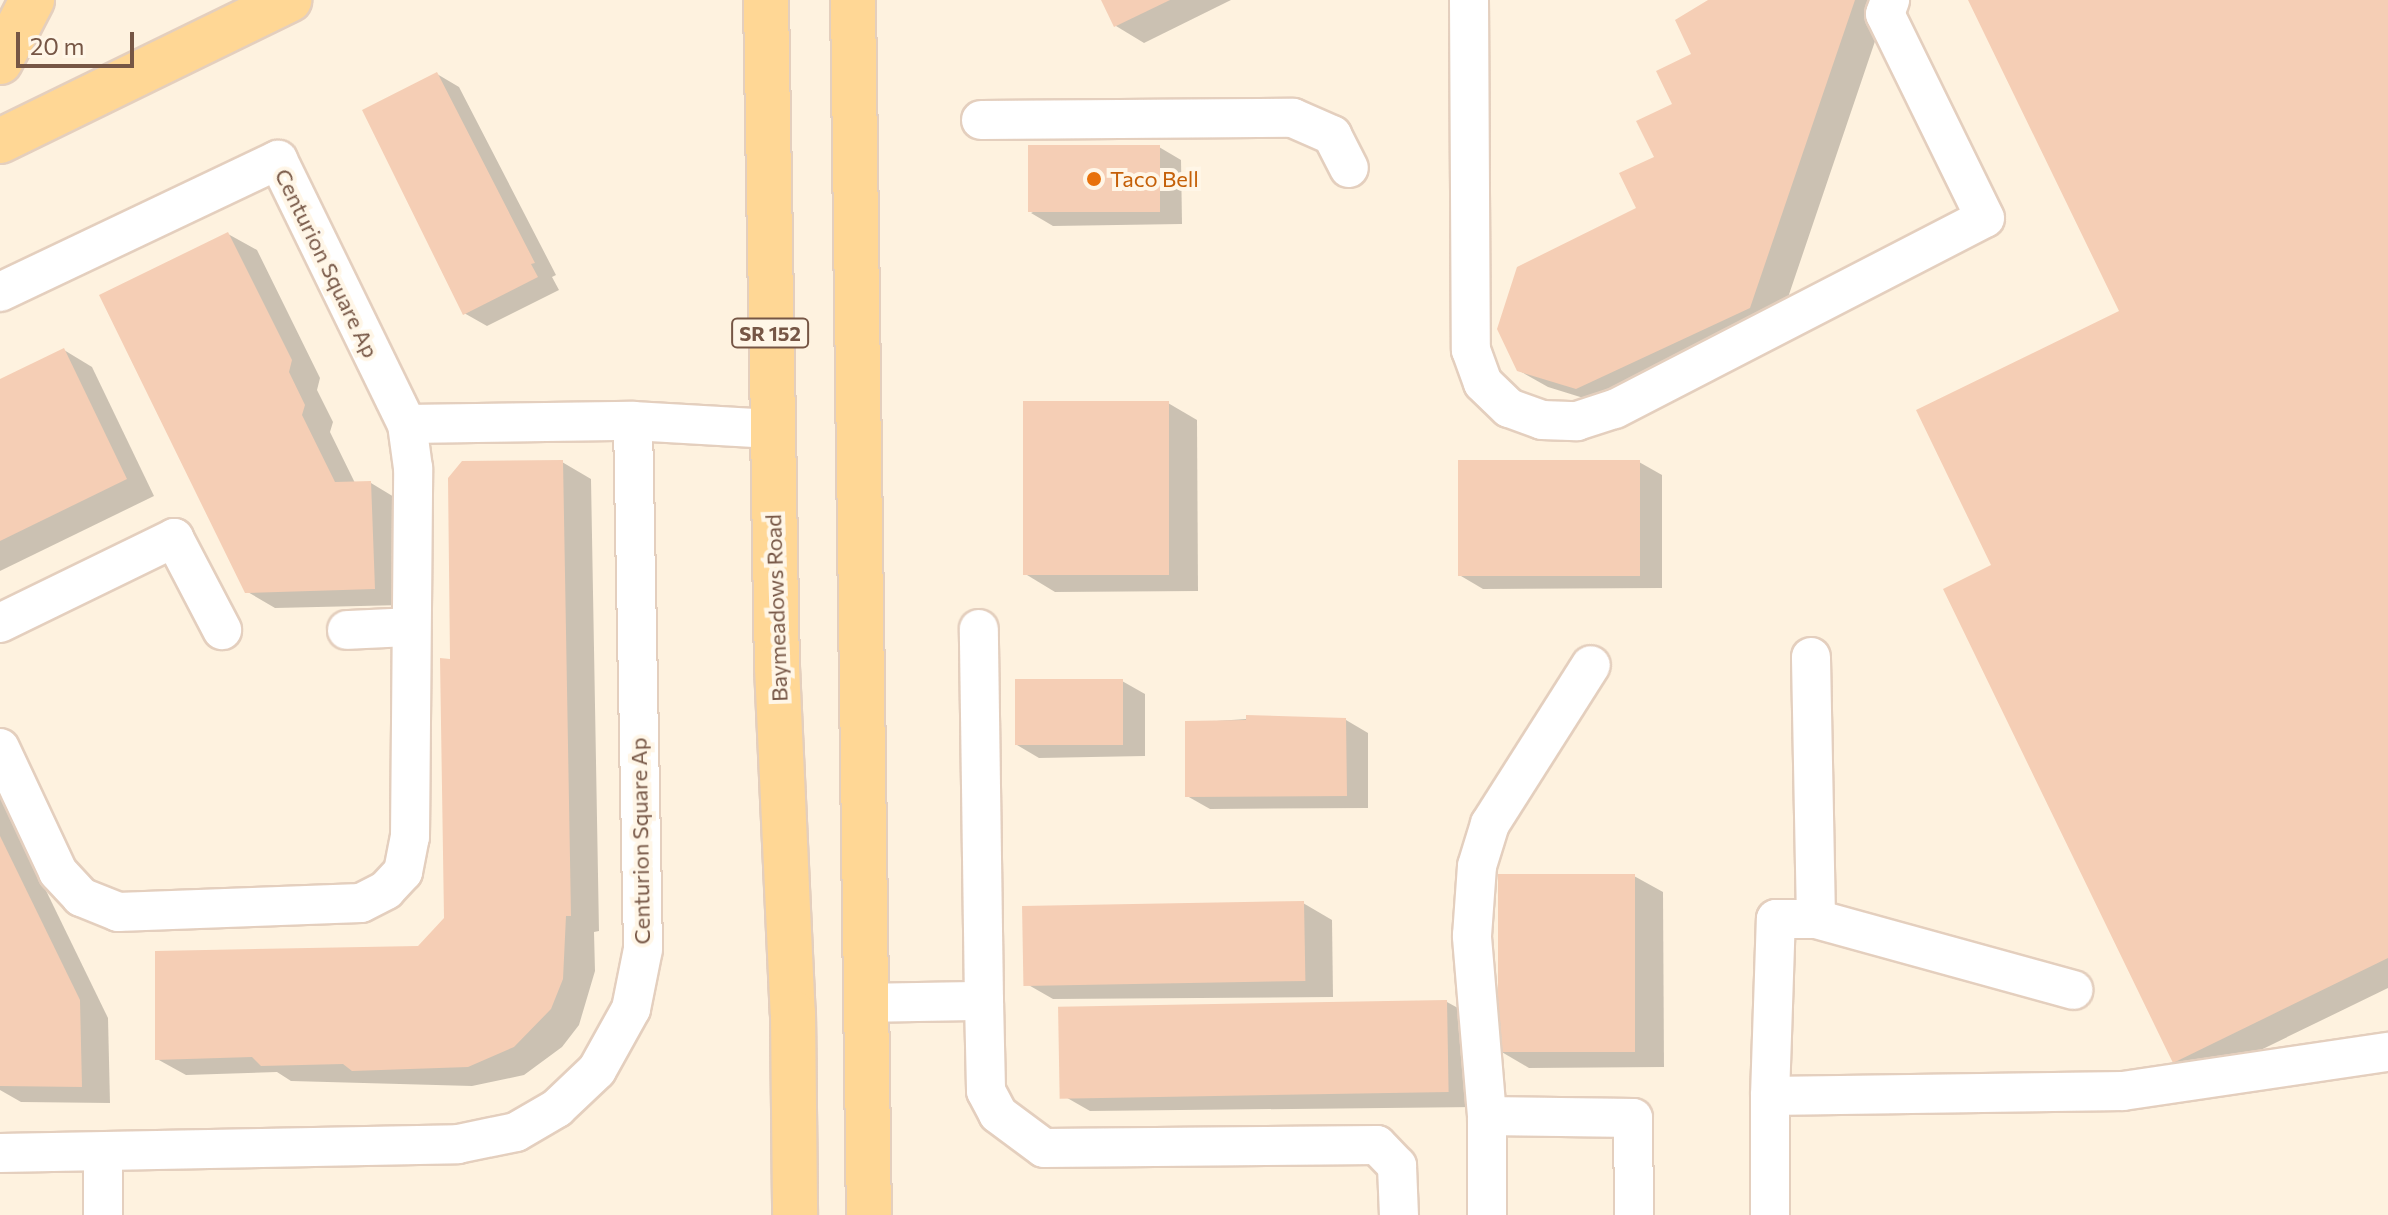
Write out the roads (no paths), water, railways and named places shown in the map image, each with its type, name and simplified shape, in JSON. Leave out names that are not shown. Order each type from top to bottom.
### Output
[{"type":"main road","points":[[0,62],[32,0]]},
{"type":"main road","points":[[0,141],[289,0]]},
{"type":"main road","name":"Baymeadows Road","points":[[766,0],[772,429],[793,1013],[795,1215]]},
{"type":"main road","points":[[853,0],[869,1215]]},
{"type":"lane","points":[[1469,0],[1471,350],[1483,383],[1509,408],[1542,420],[1577,421],[1615,409],[1985,218],[1885,14],[1890,0]]},
{"type":"lane","points":[[981,120],[1293,118],[1332,135],[1349,168]]},
{"type":"lane","name":"Centurion Square Ap","points":[[0,292],[278,160],[407,424],[413,468],[410,837],[403,872],[386,890],[361,903],[118,912],[81,897],[58,872],[0,748]]},
{"type":"lane","points":[[407,424],[633,421],[772,429]]},
{"type":"lane","name":"Centurion Square Ap","points":[[0,1153],[458,1144],[516,1132],[557,1108],[597,1070],[631,1009],[643,949],[633,421]]},
{"type":"lane","points":[[0,623],[174,538],[222,630]]},
{"type":"lane","points":[[347,630],[410,627]]},
{"type":"lane","points":[[979,629],[986,1091],[998,1114],[1044,1148],[1377,1145],[1397,1166],[1399,1215]]},
{"type":"lane","points":[[1811,657],[1816,919]]},
{"type":"lane","points":[[1487,1215],[1487,1116],[1472,936],[1477,866],[1490,824],[1591,665]]},
{"type":"lane","points":[[1770,1215],[1770,1096],[1776,919],[1816,919],[2073,990]]},
{"type":"lane","points":[[865,1003],[984,1001]]},
{"type":"lane","points":[[1770,1096],[2123,1091],[2388,1052]]},
{"type":"lane","points":[[1487,1116],[1633,1118],[1634,1215]]},
{"type":"lane","points":[[103,1153],[103,1215]]},
{"type":"place","name":"Taco Bell","points":[[1094,179]]}]
